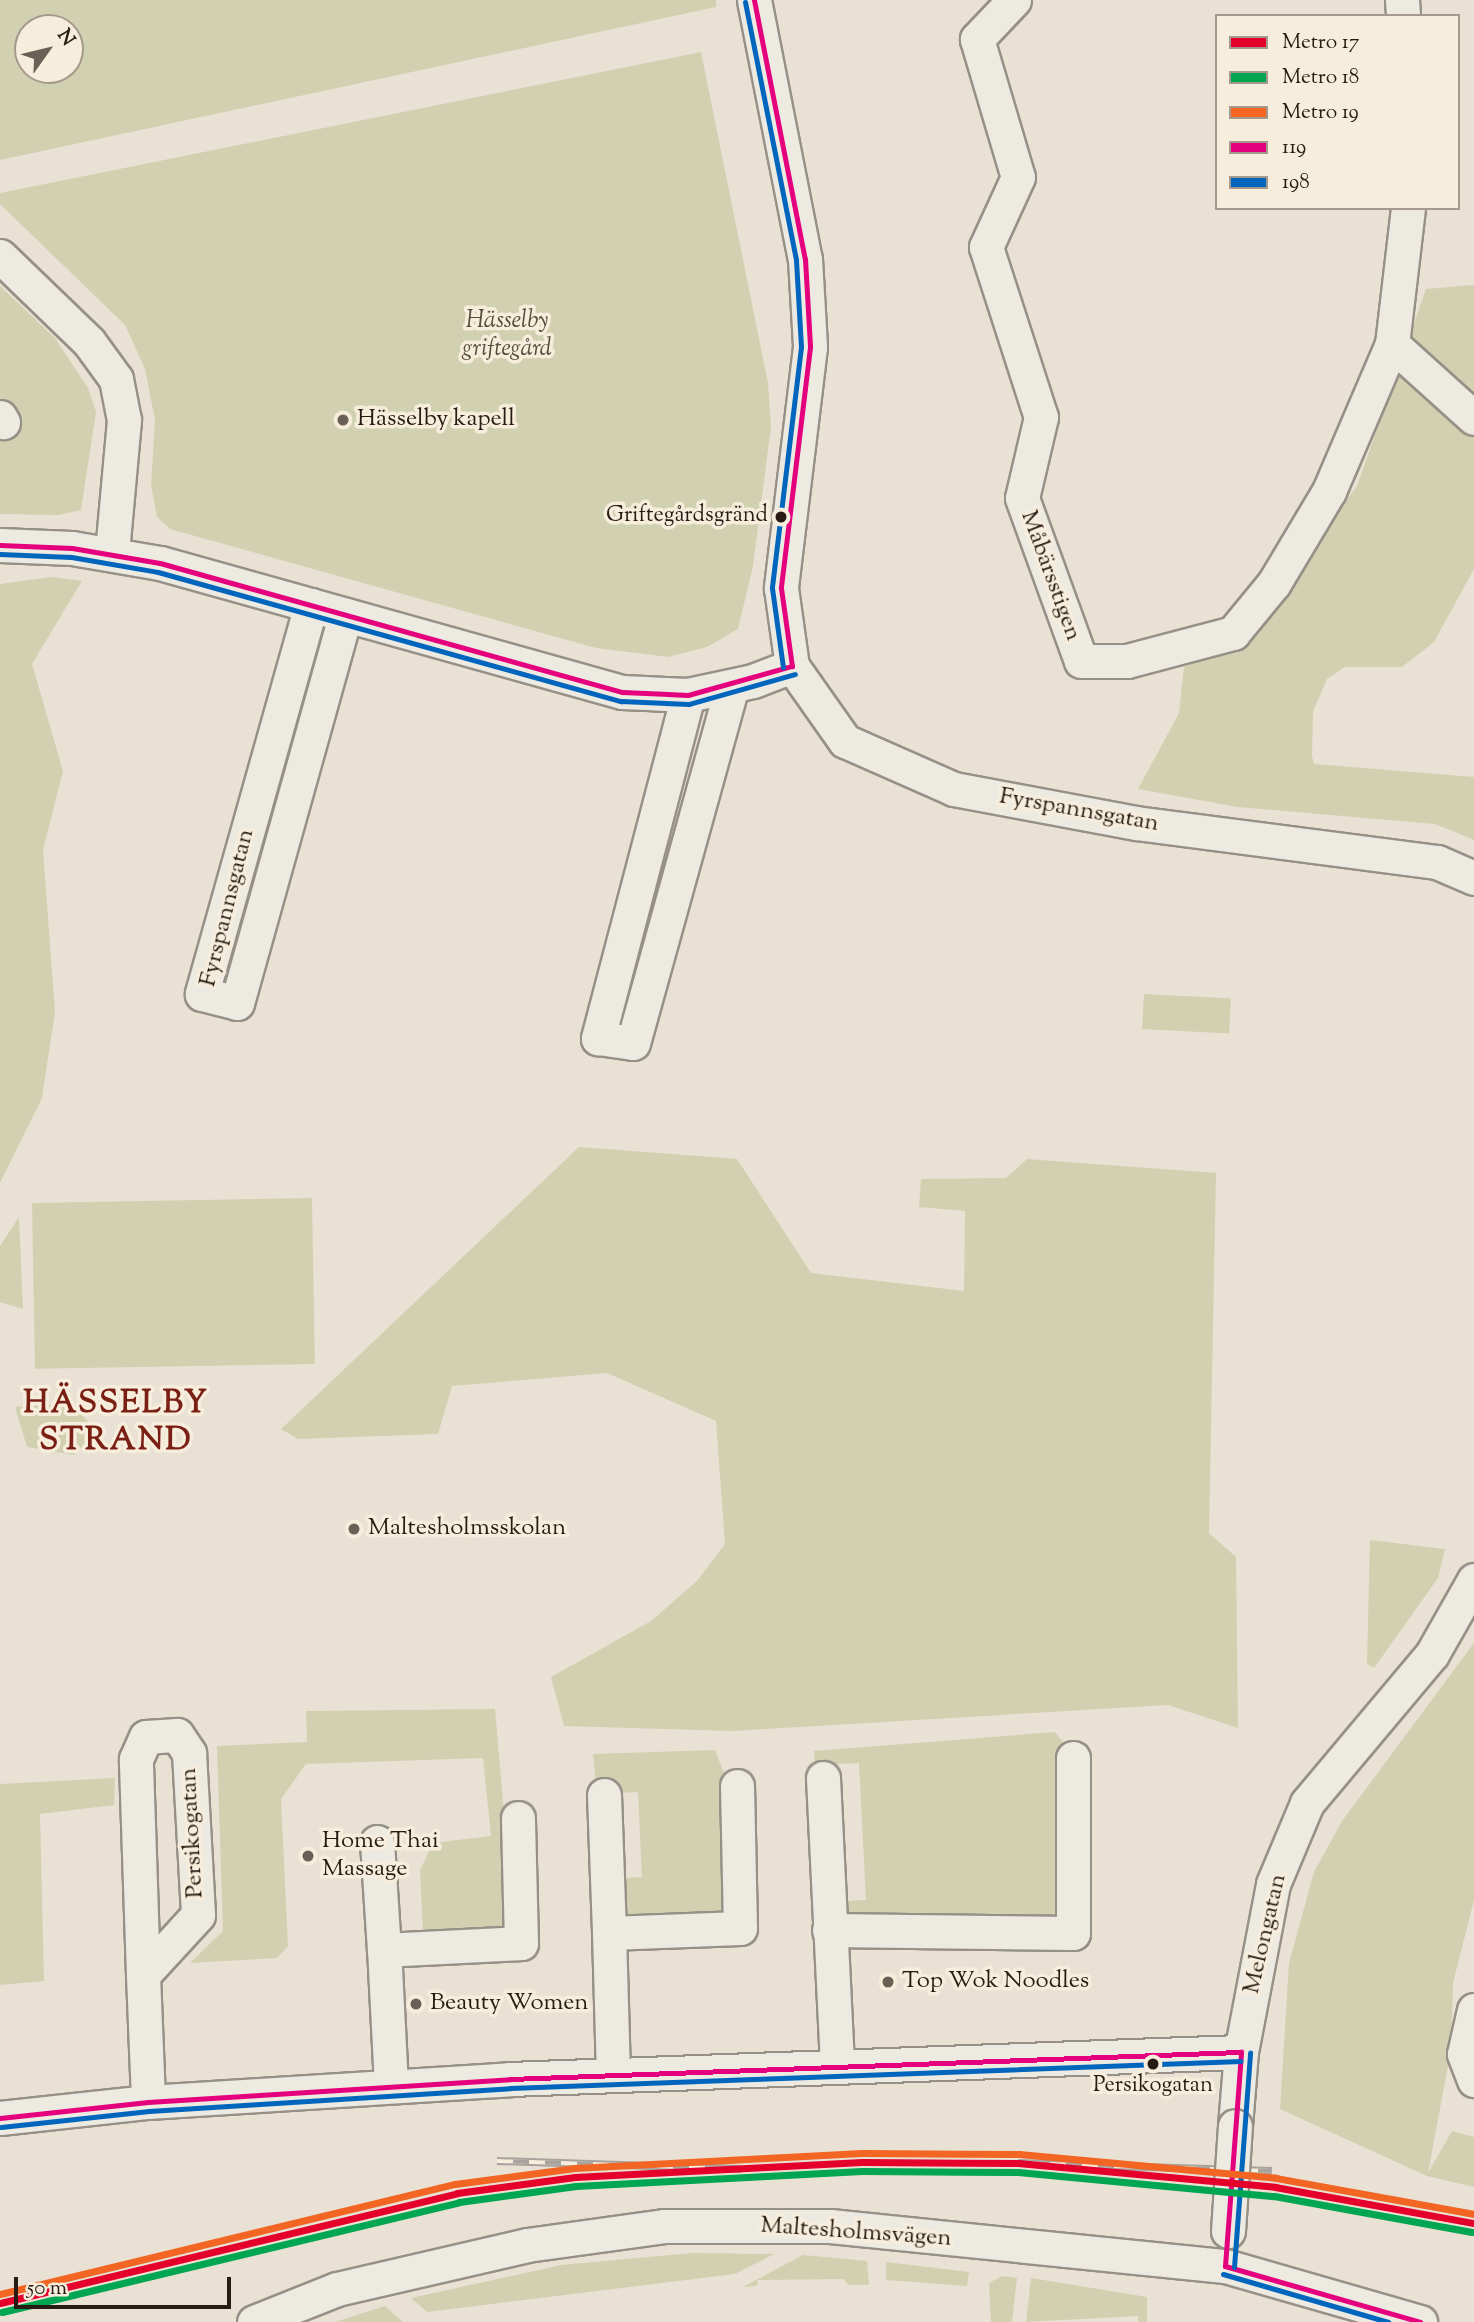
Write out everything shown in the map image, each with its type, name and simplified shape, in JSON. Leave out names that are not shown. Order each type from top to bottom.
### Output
[{"type":"street","points":[[0,545],[112,553],[311,605],[622,692],[688,695],[732,685],[792,666],[781,588],[810,347],[802,246],[754,0]]},
{"type":"street","name":"Måbärsstigen","points":[[1014,0],[977,38],[1018,177],[986,247],[1041,417],[1022,498],[1081,661],[1127,661],[1233,633],[1274,583],[1329,491],[1392,344],[1408,210]]},
{"type":"street","points":[[0,256],[89,342],[116,379],[124,419],[112,553]]},
{"type":"street","points":[[1392,344],[1474,418]]},
{"type":"street","name":"Fyrspannsgatan","points":[[311,605],[202,994],[237,1003],[345,615]]},
{"type":"street","name":"Fyrspannsgatan","points":[[792,666],[845,741],[954,789],[1136,823],[1437,862],[1474,878]]},
{"type":"street","points":[[688,695],[598,1038],[634,1043],[732,685]]},
{"type":"street","name":"Melongatan","points":[[1225,2266],[1241,2052],[1273,1884],[1307,1803],[1432,1654],[1474,1580]]},
{"type":"street","name":"Persikogatan","points":[[143,1975],[198,1915],[189,1753],[177,1735],[146,1737],[136,1759],[143,1975],[148,2102]]},
{"type":"street","points":[[830,1930],[1073,1933],[1073,1758]]},
{"type":"street","points":[[823,1778],[837,2064]]},
{"type":"street","points":[[609,1933],[740,1928],[737,1786]]},
{"type":"street","points":[[604,1795],[612,2075]]},
{"type":"street","points":[[384,1950],[521,1943],[518,1818]]},
{"type":"street","points":[[377,1842],[391,2086]]},
{"type":"street","points":[[1474,2010],[1464,2054],[1474,2080]]},
{"type":"street","points":[[0,2118],[148,2102],[391,2086],[837,2064],[1241,2052]]},
{"type":"street","name":"Maltesholmsvägen","points":[[254,2322],[361,2284],[527,2245],[664,2226],[830,2226],[1225,2266],[1420,2322]]},
{"type":"green space","points":[[0,0],[716,0],[716,7],[0,160]]},
{"type":"green space","name":"Hässelby griftegård","points":[[701,52],[768,383],[771,427],[753,566],[738,629],[707,647],[668,657],[596,648],[170,529],[157,517],[151,485],[155,420],[145,369],[125,325],[0,204],[0,193]]},
{"type":"green space","points":[[1474,285],[1474,569],[1434,642],[1402,667],[1345,667],[1327,679],[1313,711],[1312,756],[1314,764],[1474,777],[1474,840],[1435,824],[1238,807],[1138,789],[1179,713],[1184,667],[1239,643],[1357,486],[1426,289]]},
{"type":"green space","points":[[0,286],[55,338],[88,388],[96,412],[81,510],[58,515],[0,514]]},
{"type":"green space","points":[[52,577],[82,581],[32,664],[63,771],[43,850],[55,1012],[42,1098],[0,1183],[0,584]]},
{"type":"green space","points":[[1144,994],[1231,999],[1229,1034],[1142,1029]]},
{"type":"green space","points":[[579,1147],[737,1159],[811,1273],[964,1291],[965,1211],[919,1207],[921,1179],[1006,1178],[1027,1159],[1216,1173],[1209,1533],[1236,1557],[1238,1728],[1168,1705],[731,1731],[564,1726],[551,1677],[651,1621],[697,1581],[725,1544],[716,1421],[607,1373],[452,1386],[438,1434],[298,1439],[281,1429]]},
{"type":"green space","points":[[312,1198],[315,1364],[35,1369],[32,1203]]},
{"type":"green space","points":[[19,1217],[23,1309],[0,1302],[0,1246]]},
{"type":"green space","points":[[70,1403],[97,1431],[74,1455],[27,1447],[15,1407]]},
{"type":"green space","points":[[1370,1540],[1445,1549],[1438,1578],[1374,1668],[1367,1664]]},
{"type":"green space","points":[[1474,1643],[1474,1900],[1453,1983],[1451,2049],[1428,2173],[1452,2131],[1474,2137],[1474,2187],[1427,2176],[1280,2109],[1289,1963],[1314,1872],[1342,1821]]},
{"type":"green space","points":[[495,1709],[512,1906],[507,1923],[490,1937],[423,1933],[420,1870],[433,1843],[491,1836],[483,1758],[306,1764],[281,1799],[288,1946],[277,1958],[190,1963],[223,1931],[217,1746],[307,1742],[306,1711]]},
{"type":"green space","points":[[1055,1732],[1066,1746],[1058,1914],[1041,1923],[844,1922],[843,1901],[866,1900],[859,1763],[815,1765],[814,1751]]},
{"type":"green space","points":[[715,1750],[730,1789],[723,1911],[708,1920],[627,1922],[616,1910],[615,1879],[642,1877],[638,1792],[597,1794],[593,1754]]},
{"type":"green space","points":[[115,1778],[114,1805],[40,1814],[44,1981],[0,1985],[0,1784]]},
{"type":"green space","points":[[692,2253],[774,2254],[735,2274],[427,2312],[411,2298],[561,2265]]},
{"type":"green space","points":[[803,2255],[867,2261],[869,2285],[848,2285],[844,2279],[758,2280],[757,2286],[743,2287]]},
{"type":"green space","points":[[886,2262],[969,2272],[967,2286],[886,2280]]},
{"type":"green space","points":[[1002,2276],[1017,2278],[1012,2322],[991,2322],[989,2283]]},
{"type":"green space","points":[[1031,2278],[1147,2297],[1147,2322],[1138,2322],[1138,2316],[1026,2322]]},
{"type":"green space","points":[[385,2306],[403,2322],[335,2322]]},
{"type":"railway","points":[[497,2161],[741,2169]]},
{"type":"railway","points":[[1018,2163],[1272,2171]]},
{"type":"metro line","name":"19","points":[[0,2294],[455,2184],[575,2168],[862,2153],[1019,2154],[1276,2178],[1474,2214]]},
{"type":"metro line","name":"17","points":[[0,2303],[457,2193],[575,2177],[862,2162],[1018,2163],[1275,2187],[1474,2223]]},
{"type":"metro line","name":"18","points":[[2,2312],[459,2202],[576,2186],[862,2171],[1018,2172],[1274,2196],[1472,2232]]},
{"type":"transit line","name":"119","points":[[754,0],[805,259],[810,347],[781,588],[792,666]]},
{"type":"transit line","name":"198","points":[[745,2],[796,260],[801,347],[772,588],[783,667]]},
{"type":"transit line","name":"119","points":[[0,545],[72,548],[160,563],[622,692],[688,695],[792,666]]},
{"type":"transit line","name":"198","points":[[0,554],[71,557],[158,572],[621,701],[689,704],[795,674]]},
{"type":"transit line","name":"119","points":[[0,2118],[148,2102],[510,2079],[1241,2052]]},
{"type":"transit line","name":"119","points":[[1225,2266],[1241,2052]]},
{"type":"transit line","name":"198","points":[[1234,2267],[1250,2053]]},
{"type":"transit line","name":"198","points":[[1,2127],[149,2111],[510,2088],[1241,2061]]},
{"type":"transit line","name":"119","points":[[1225,2266],[1420,2322]]},
{"type":"transit line","name":"198","points":[[1223,2274],[1388,2322]]},
{"type":"place","name":"Hässelby kapell","points":[[343,420]]},
{"type":"place","name":"Griftegårdsgränd","points":[[781,517]]},
{"type":"place","name":"Maltesholmsskolan","points":[[354,1529]]},
{"type":"place","name":"Home Thai Massage","points":[[308,1856]]},
{"type":"place","name":"Top Wok Noodles","points":[[888,1982]]},
{"type":"place","name":"Beauty Women","points":[[416,2004]]},
{"type":"place","name":"Persikogatan","points":[[1153,2064]]},
{"type":"district","name":"HÄSSELBY STRAND","points":[[116,1424]]}]
